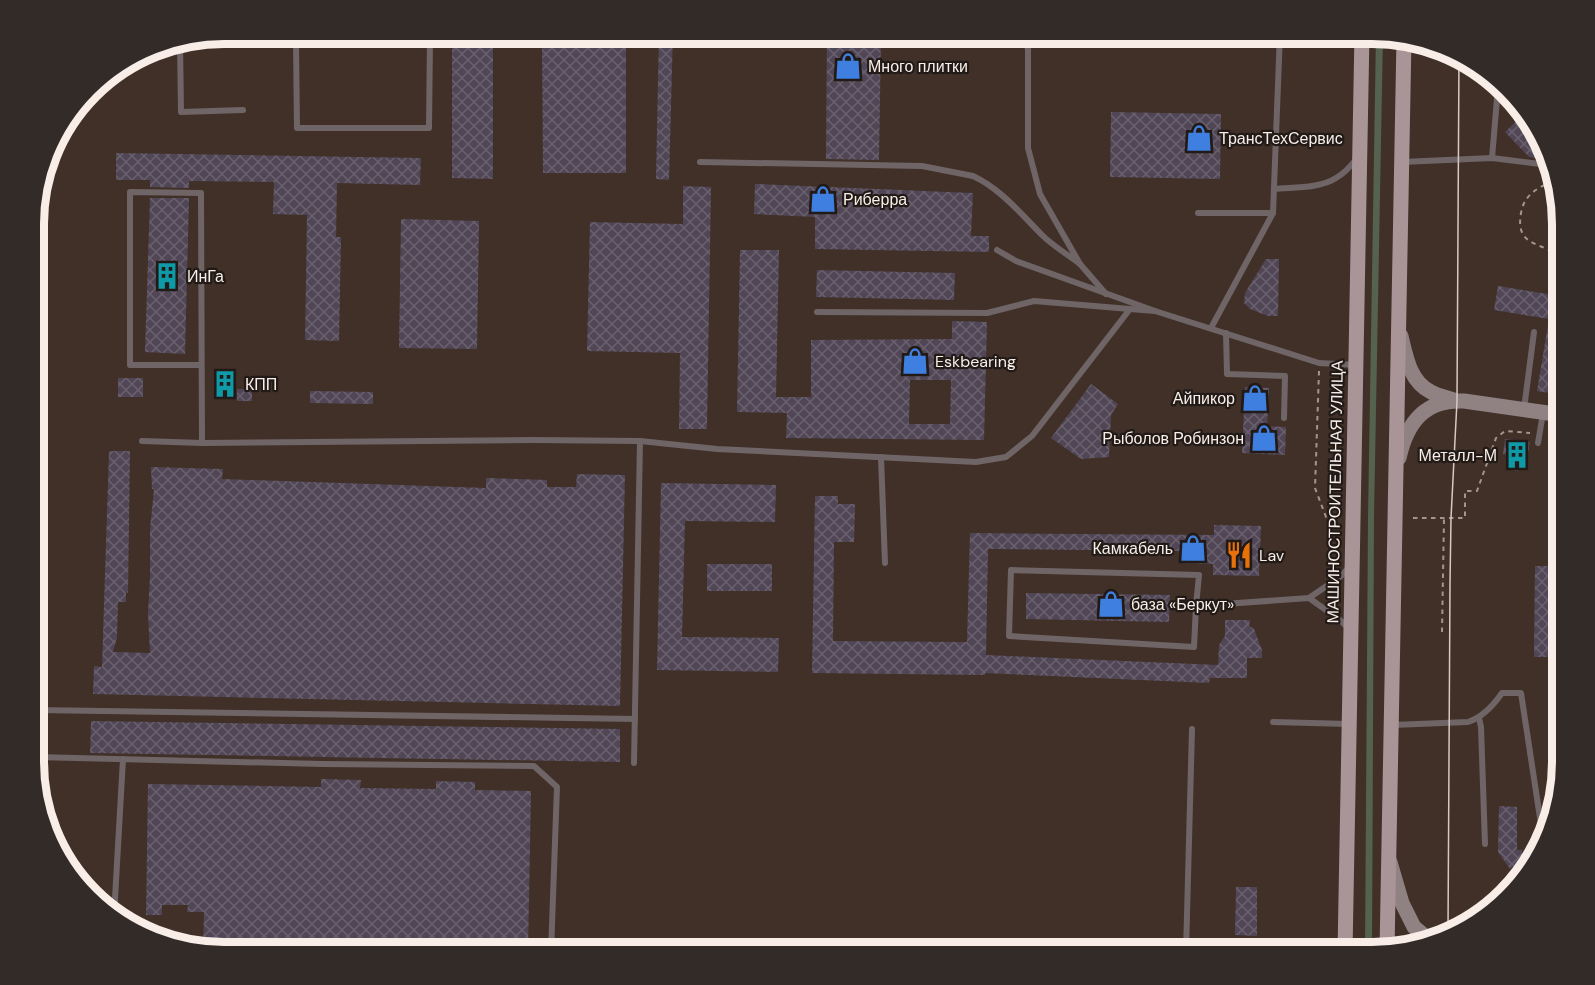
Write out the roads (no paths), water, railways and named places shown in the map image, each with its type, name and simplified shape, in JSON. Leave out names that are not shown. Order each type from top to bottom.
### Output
[{"type":"main road","name":"МАШИНОСТРОИТЕЛЬНАЯ УЛИЦА","points":[[1345,941],[1362,44]]},
{"type":"main road","points":[[1387,941],[1404,47]]},
{"type":"street","points":[[1399,328],[1407,361],[1420,384],[1430,392],[1456,401],[1551,413]]},
{"type":"street","points":[[1396,469],[1401,449],[1413,422],[1424,410],[1435,405],[1456,401]]},
{"type":"street","points":[[1389,858],[1402,903],[1414,927],[1422,934]]},
{"type":"lane","points":[[296,44],[297,128],[429,128],[430,44]]},
{"type":"lane","points":[[1026,44],[1028,148],[1040,194],[1080,264],[1107,295]]},
{"type":"lane","points":[[1211,328],[1273,213],[1280,44]]},
{"type":"lane","points":[[180,49],[181,112],[243,110]]},
{"type":"lane","points":[[1492,158],[1497,95]]},
{"type":"lane","points":[[1274,189],[1315,185],[1334,180],[1347,171],[1360,156]]},
{"type":"lane","points":[[1402,162],[1492,158],[1542,164]]},
{"type":"lane","points":[[700,162],[922,166],[973,176],[1010,202],[1044,237],[1080,264]]},
{"type":"lane","points":[[201,365],[130,365],[130,192],[201,193],[202,443]]},
{"type":"lane","points":[[1198,213],[1273,213]]},
{"type":"lane","points":[[997,250],[1016,261],[1155,311],[1319,363],[1356,365]]},
{"type":"lane","points":[[817,312],[987,313],[1034,301],[1155,311]]},
{"type":"lane","points":[[142,441],[202,443],[640,441],[717,449],[976,462],[1005,457],[1032,436],[1130,309]]},
{"type":"lane","points":[[1524,410],[1534,332]]},
{"type":"lane","points":[[1226,333],[1227,374],[1285,375],[1284,418]]},
{"type":"lane","points":[[1538,443],[1543,413]]},
{"type":"lane","points":[[634,763],[640,441]]},
{"type":"lane","points":[[881,457],[885,563]]},
{"type":"lane","points":[[1196,606],[1309,598],[1341,576],[1352,564]]},
{"type":"lane","points":[[1011,570],[1200,575],[1196,606],[1194,647],[1009,636],[1011,570]]},
{"type":"lane","points":[[1309,598],[1340,620],[1351,631]]},
{"type":"lane","points":[[1392,726],[1468,722],[1479,718],[1502,693],[1521,693],[1541,823]]},
{"type":"lane","points":[[44,710],[635,719]]},
{"type":"lane","points":[[1479,718],[1485,844]]},
{"type":"lane","points":[[1273,722],[1349,724]]},
{"type":"lane","points":[[1186,941],[1192,729]]},
{"type":"lane","points":[[44,757],[322,764],[534,766],[557,787],[551,942]]},
{"type":"lane","points":[[115,905],[123,759]]},
{"type":"tram line","points":[[1448,924],[1450,584],[1457,401],[1459,67]]},
{"type":"place","name":"Много плитки","points":[[848,66]]},
{"type":"place","name":"ТрансТехСервис","points":[[1199,138]]},
{"type":"place","name":"Риберра","points":[[823,199]]},
{"type":"place","name":"ИнГа","points":[[167,276]]},
{"type":"place","name":"Eskbearing","points":[[915,361]]},
{"type":"place","name":"КПП","points":[[225,384]]},
{"type":"place","name":"Айпикор","points":[[1255,398]]},
{"type":"place","name":"Рыболов Робинзон","points":[[1264,438]]},
{"type":"place","name":"Металл-М","points":[[1517,455]]},
{"type":"place","name":"Камкабель","points":[[1193,548]]},
{"type":"place","name":"Lav","points":[[1239,555]]},
{"type":"place","name":"база «Беркут»","points":[[1111,604]]}]
